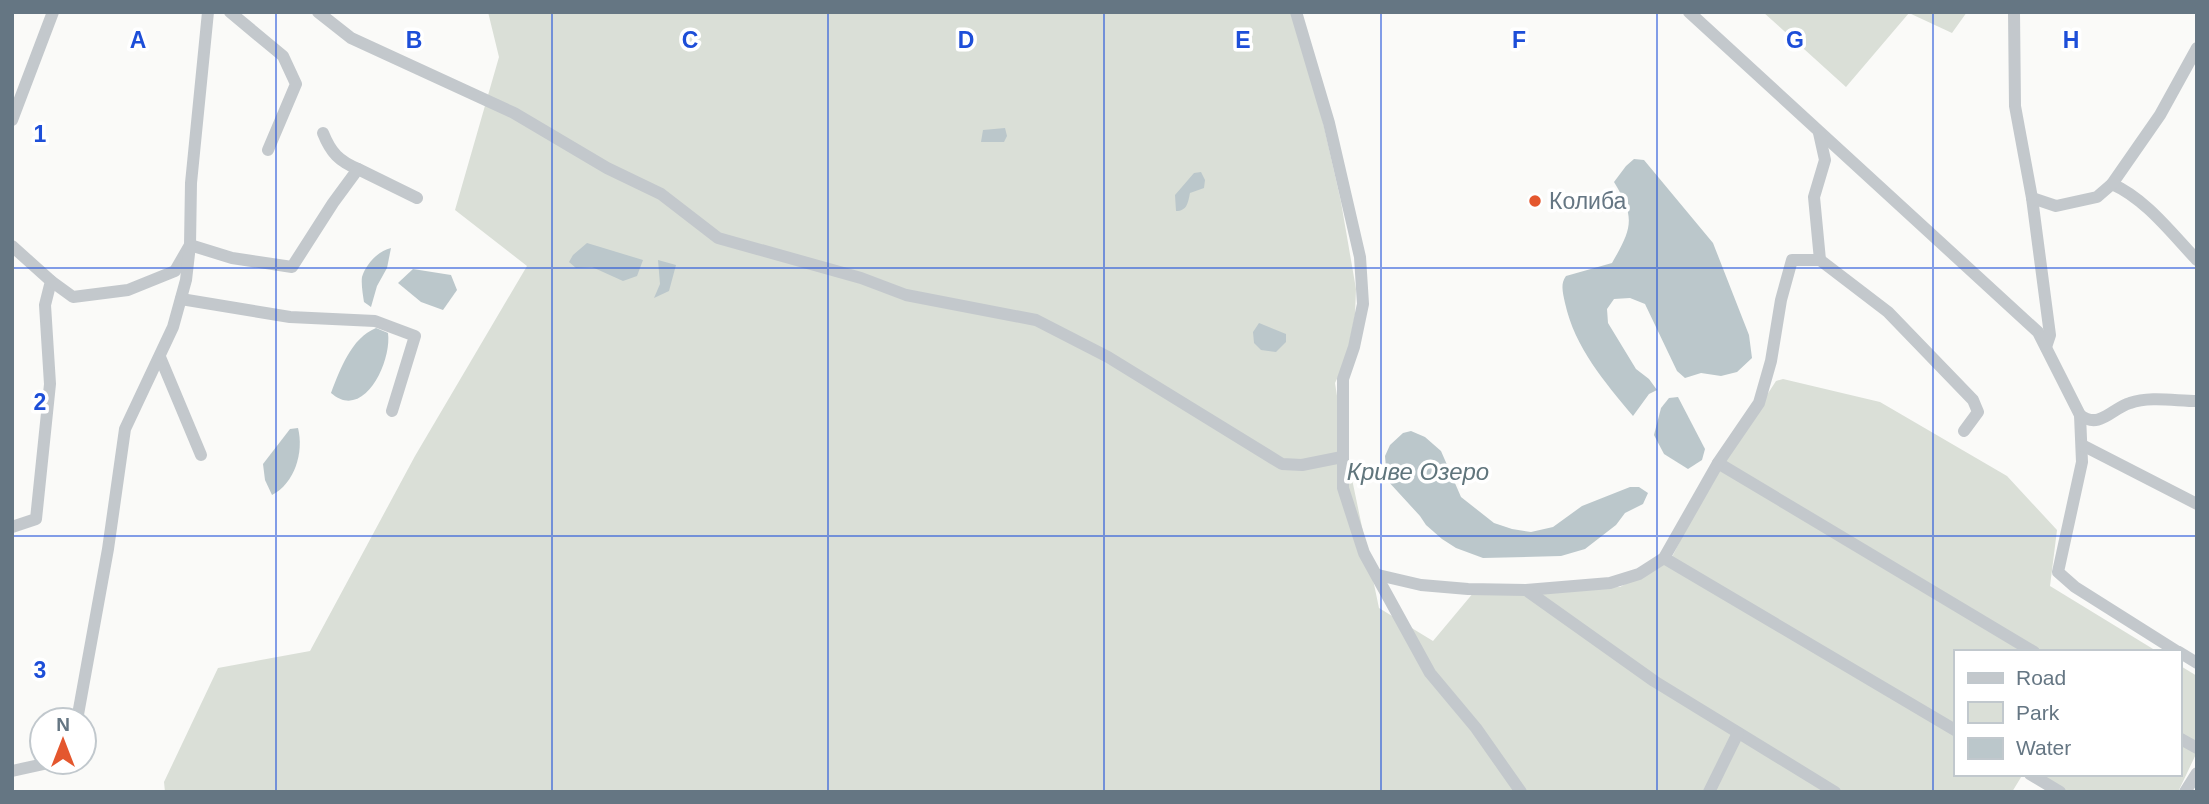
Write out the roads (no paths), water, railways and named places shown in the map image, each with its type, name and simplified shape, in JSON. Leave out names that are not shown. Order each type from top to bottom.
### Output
[{"type":"street","points":[[12,120],[53,12]]},
{"type":"street","points":[[80,706],[108,549],[125,429],[173,327],[186,280],[190,245],[191,183],[208,12]]},
{"type":"street","points":[[230,12],[283,56],[296,85],[268,150]]},
{"type":"street","points":[[318,12],[351,38],[514,113],[607,168],[661,194],[718,238],[861,278],[906,295],[1036,320],[1108,357],[1282,464],[1302,466],[1342,457]]},
{"type":"street","points":[[1296,12],[1329,123],[1360,257],[1363,304],[1354,347],[1343,379],[1343,488],[1364,553],[1430,673],[1476,728],[1521,792]]},
{"type":"street","points":[[2014,12],[2015,106],[2032,198],[2050,335],[2046,347]]},
{"type":"street","points":[[1693,21],[2038,332],[2080,415],[2082,462],[2058,572],[2076,587],[2176,650]]},
{"type":"street","points":[[2032,198],[2056,206],[2097,197],[2112,184],[2160,115],[2197,48]]},
{"type":"street","points":[[324,133],[328,145],[342,162],[416,198]]},
{"type":"street","points":[[1819,133],[1825,160],[1814,197],[1820,260]]},
{"type":"street","points":[[190,245],[232,258],[292,267],[358,169]]},
{"type":"street","points":[[2112,184],[2126,190],[2154,215],[2197,260]]},
{"type":"street","points":[[12,246],[73,297],[128,290],[175,271],[190,245]]},
{"type":"street","points":[[1378,575],[1422,585],[1527,590],[1610,583],[1639,574],[1664,558],[1718,463],[1759,403],[1772,361],[1781,300],[1792,260],[1820,260],[1888,312],[1973,400],[1978,412],[1964,431]]},
{"type":"street","points":[[12,527],[36,519],[50,384],[45,305],[51,281]]},
{"type":"street","points":[[181,299],[290,317],[375,321],[415,336],[392,411]]},
{"type":"street","points":[[160,357],[201,455]]},
{"type":"street","points":[[2080,415],[2086,419],[2104,419],[2129,403],[2197,401]]},
{"type":"street","points":[[2082,445],[2197,503]]},
{"type":"street","points":[[1718,463],[2031,650]]},
{"type":"street","points":[[1664,558],[1954,729]]},
{"type":"street","points":[[1527,590],[1654,681],[1835,792]]},
{"type":"street","points":[[2181,653],[2197,663]]},
{"type":"street","points":[[1709,792],[1738,733]]},
{"type":"street","points":[[2181,739],[2197,748]]},
{"type":"street","points":[[2185,792],[2197,773]]},
{"type":"street","points":[[2033,776],[2060,792]]},
{"type":"water","points":[[1005,128],[1007,136],[1004,142],[981,142],[983,130]]},
{"type":"water","points":[[1634,159],[1644,160],[1713,243],[1749,335],[1752,358],[1737,372],[1721,376],[1701,373],[1685,378],[1677,371],[1645,304],[1630,298],[1614,299],[1607,309],[1608,323],[1636,369],[1649,379],[1657,390],[1649,394],[1633,416],[1601,377],[1583,349],[1570,319],[1562,289],[1566,276],[1612,263],[1619,251],[1629,223],[1626,205],[1614,182]]},
{"type":"water","points":[[1201,172],[1205,180],[1204,188],[1190,193],[1185,208],[1176,211],[1175,195],[1194,173]]},
{"type":"water","points":[[587,243],[643,260],[637,276],[623,281],[592,267],[576,268],[569,262]]},
{"type":"water","points":[[391,248],[387,268],[377,286],[371,307],[364,302],[362,277],[373,259]]},
{"type":"water","points":[[658,260],[676,265],[669,291],[654,298],[660,284]]},
{"type":"water","points":[[413,269],[451,275],[457,290],[443,310],[421,302],[398,283]]},
{"type":"water","points":[[1259,323],[1286,334],[1286,342],[1276,352],[1261,350],[1254,343],[1253,332]]},
{"type":"water","points":[[376,328],[388,333],[388,345],[380,372],[365,394],[354,400],[343,400],[331,393],[343,365],[360,339]]},
{"type":"water","points":[[1678,397],[1705,449],[1702,460],[1688,469],[1664,454],[1654,435],[1661,408],[1669,398]]},
{"type":"water","points":[[298,428],[300,447],[296,466],[287,483],[272,495],[265,480],[263,464],[290,429]]},
{"type":"water","name":"Криве Озеро","points":[[1411,431],[1425,437],[1441,451],[1461,497],[1494,523],[1512,529],[1531,532],[1553,527],[1582,506],[1630,487],[1639,487],[1648,493],[1643,504],[1625,513],[1616,525],[1585,549],[1561,556],[1483,558],[1456,548],[1442,539],[1426,525],[1387,480],[1385,456],[1390,445],[1403,433]]},
{"type":"place","name":"Колиба","points":[[1535,201]]}]
